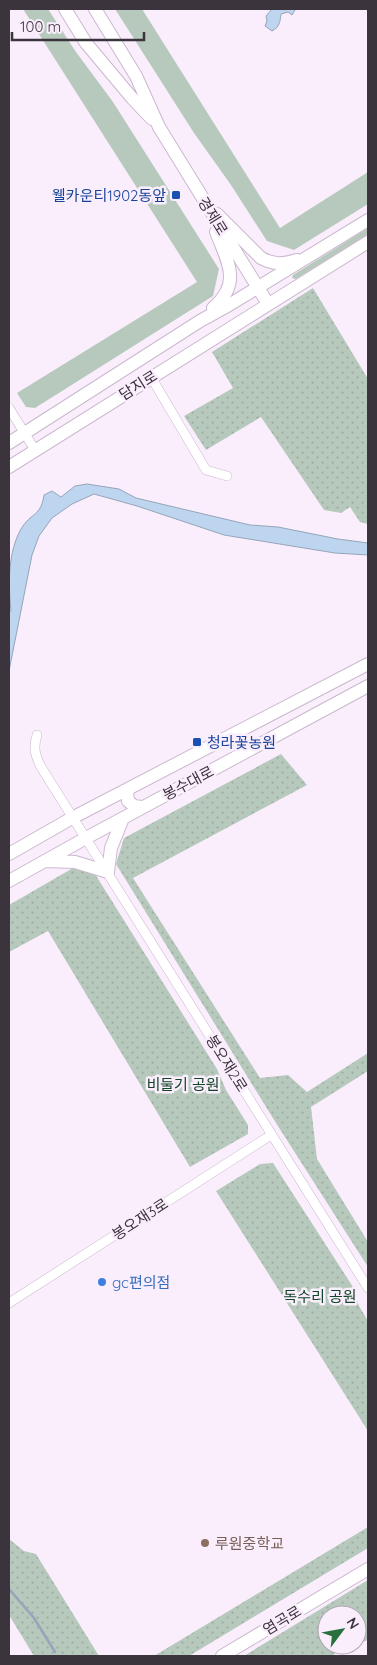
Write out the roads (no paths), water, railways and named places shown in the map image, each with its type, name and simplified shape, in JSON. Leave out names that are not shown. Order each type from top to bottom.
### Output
[{"type":"main road","name":"경제로","points":[[65,9],[90,48],[159,127]]},
{"type":"main road","name":"경제로","points":[[95,9],[136,76],[159,127],[268,304]]},
{"type":"main road","points":[[204,202],[261,258],[283,264],[314,254]]},
{"type":"main road","points":[[200,321],[224,300],[231,277],[223,250],[204,202]]},
{"type":"main road","points":[[9,443],[200,321],[368,220]]},
{"type":"main road","name":"담지로","points":[[9,467],[368,242]]},
{"type":"main road","name":"봉수대로","points":[[13,852],[72,818],[368,664]]},
{"type":"main road","name":"봉수대로","points":[[9,881],[142,807],[368,686]]},
{"type":"main road","points":[[130,788],[127,792],[128,801],[134,806],[142,807]]},
{"type":"main road","points":[[45,861],[75,862],[107,872],[112,848],[123,818]]},
{"type":"main road","points":[[13,852],[25,850],[33,854],[32,865],[27,871]]},
{"type":"main road","name":"염곡로","points":[[222,1656],[368,1569]]},
{"type":"street","points":[[151,377],[206,470],[227,476]]},
{"type":"street","points":[[9,408],[35,450]]},
{"type":"street","name":"봉오재2로","points":[[37,735],[34,754],[41,767],[368,1288]]},
{"type":"street","name":"봉오재3로","points":[[9,1303],[272,1135]]},
{"type":"water","points":[[272,9],[295,10],[292,15],[288,12],[281,14],[278,26],[272,31],[265,26],[266,16]]},
{"type":"water","points":[[87,484],[119,489],[136,498],[250,525],[278,527],[368,543],[368,555],[335,553],[224,535],[94,494],[72,504],[52,518],[39,536],[32,555],[9,671],[10,568],[17,538],[21,529],[41,507],[44,495],[52,491],[61,497],[75,486]]},
{"type":"waterway","points":[[9,1589],[34,1618],[55,1652]]},
{"type":"place","name":"웰카운티1902동앞","points":[[176,195]]},
{"type":"place","name":"청라꽃농원","points":[[197,742]]},
{"type":"place","name":"gc편의점","points":[[102,1282]]},
{"type":"place","name":"루원중학교","points":[[205,1543]]},
{"type":"park label","name":"비둘기 공원","points":[[183,1084]]},
{"type":"park label","name":"독수리 공원","points":[[320,1296]]}]
